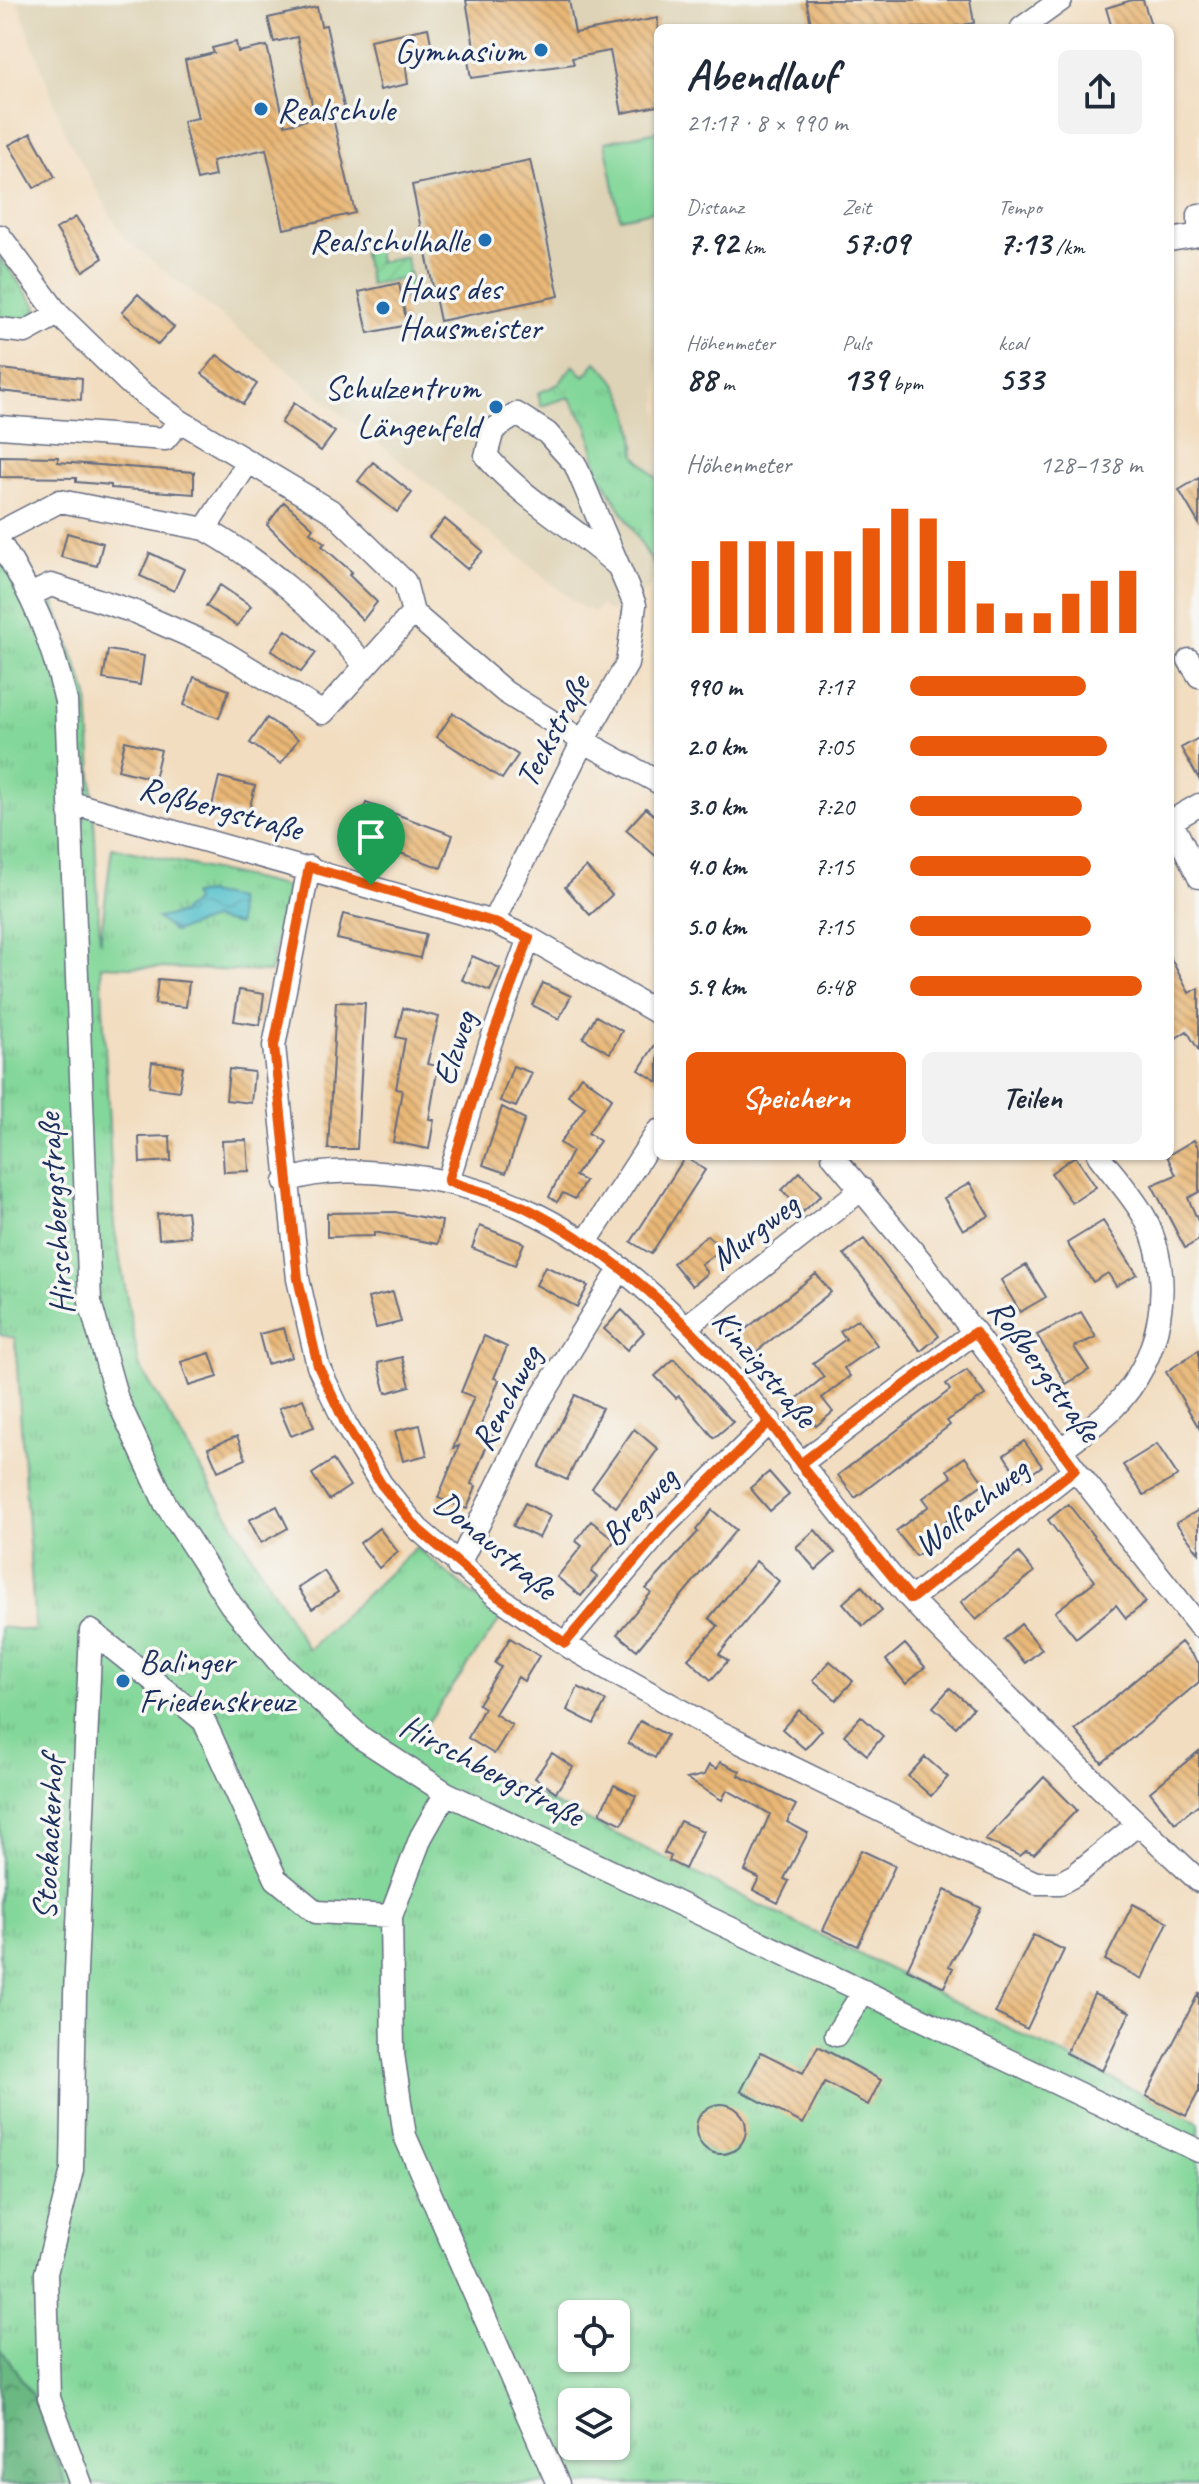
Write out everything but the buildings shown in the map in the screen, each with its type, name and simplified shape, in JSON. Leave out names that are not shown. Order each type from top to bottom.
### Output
[{"type":"street","points":[[1028,24],[1061,0]]},
{"type":"street","points":[[1199,215],[1199,227]]},
{"type":"street","points":[[1174,239],[1199,235]]},
{"type":"street","points":[[0,236],[58,314],[129,383],[180,421],[333,512],[405,582],[413,613],[505,692],[583,741],[654,780]]},
{"type":"street","points":[[0,329],[25,332],[58,314]]},
{"type":"street","name":"Teckstraße","points":[[493,922],[583,741],[627,664],[635,605],[575,464],[547,433],[517,414],[493,430],[486,456],[513,487],[588,539],[618,566]]},
{"type":"street","points":[[0,427],[165,439],[180,421]]},
{"type":"street","points":[[205,529],[248,462]]},
{"type":"street","points":[[0,532],[60,501],[205,529],[246,552],[291,587],[324,617],[364,664]]},
{"type":"street","name":"Hirschbergstraße","points":[[0,543],[32,594],[53,644],[66,701],[90,1302],[117,1399],[165,1503],[231,1605],[283,1667],[363,1739],[446,1793],[1199,2151]]},
{"type":"street","points":[[32,594],[51,585],[135,612],[215,647],[323,713],[413,613]]},
{"type":"street","name":"Roßbergstraße","points":[[72,803],[309,867],[493,922],[529,938],[654,1011]]},
{"type":"street","points":[[1174,818],[1199,805]]},
{"type":"street","points":[[1174,828],[1199,877]]},
{"type":"street","name":"Donaustraße","points":[[309,867],[274,1046],[285,1182],[298,1279],[318,1366],[346,1425],[381,1484],[418,1529],[458,1566],[565,1643],[715,1730],[1036,1883],[1060,1883],[1075,1875],[1138,1824]]},
{"type":"street","name":"Elzweg","points":[[448,1181],[490,1044],[529,938]]},
{"type":"street","points":[[586,1242],[654,1137]]},
{"type":"street","name":"Roßbergstraße","points":[[837,1160],[975,1332],[1075,1469],[1199,1626]]},
{"type":"street","points":[[1062,1449],[1115,1406],[1150,1358],[1161,1305],[1160,1261],[1146,1219],[1102,1160]]},
{"type":"street","name":"Kinzigstraße","points":[[285,1182],[306,1174],[380,1172],[448,1181],[522,1206],[586,1242],[621,1268],[687,1326],[770,1421],[800,1464],[911,1599],[1199,1881]]},
{"type":"street","name":"Murgweg","points":[[687,1326],[862,1189]]},
{"type":"street","name":"Renchweg","points":[[458,1566],[538,1403],[621,1268]]},
{"type":"street","points":[[800,1464],[975,1332]]},
{"type":"street","name":"Bregweg","points":[[565,1643],[665,1525],[770,1421]]},
{"type":"street","name":"Wolfachweg","points":[[911,1599],[1075,1469]]},
{"type":"street","name":"Stockackerhof","points":[[81,2484],[49,2398],[46,2273],[72,2170],[75,1994],[91,1631],[204,1721],[276,1879],[316,1912],[391,1916]]},
{"type":"street","points":[[446,1793],[421,1837],[391,1916],[393,2054],[405,2136],[558,2484]]},
{"type":"street","points":[[836,2035],[864,1991]]},
{"type":"shaded area","name":"Schulzentrum Längenfeld","points":[[17,0],[1054,0],[1021,24],[654,24],[654,581],[621,609],[610,612],[601,605],[595,612],[581,607],[124,238],[66,135]]},
{"type":"green space","points":[[654,132],[654,211],[620,218],[605,142]]},
{"type":"green space","points":[[374,237],[379,262],[406,257],[415,304],[406,306],[401,279],[370,285],[361,240]]},
{"type":"green space","points":[[0,257],[37,307],[35,319],[21,325],[0,322]]},
{"type":"green space","points":[[596,362],[615,382],[630,416],[636,456],[654,476],[654,565],[598,471],[588,427],[569,397],[541,406],[538,393],[559,384],[573,365],[584,376]]},
{"type":"green space","points":[[0,532],[54,603],[88,696],[100,942],[112,847],[288,887],[270,972],[101,966],[114,1226],[139,1365],[308,1650],[416,1547],[501,1618],[414,1742],[480,1767],[1199,2122],[1199,2484],[66,2484],[33,2396],[0,2348],[0,1627],[35,1631],[15,1338],[0,1335]]},
{"type":"green space","points":[[0,2348],[33,2396],[66,2484],[0,2484]]},
{"type":"water","points":[[207,893],[237,899],[238,925],[212,919],[174,932],[157,918],[179,914],[194,902],[192,895]]},
{"type":"place","name":"Gymnasium","points":[[541,50]]},
{"type":"place","name":"Realschule","points":[[261,109]]},
{"type":"place","name":"Realschulhalle","points":[[485,240]]},
{"type":"place","name":"Haus des Hausmeister","points":[[383,308]]},
{"type":"place","name":"Schulzentrum Längenfeld","points":[[496,407]]},
{"type":"place","name":"Balinger Friedenskreuz","points":[[123,1681]]},
{"type":"route","points":[[371,885],[309,867],[274,1046],[285,1182],[298,1279],[318,1366],[346,1425],[381,1484],[418,1529],[458,1566],[565,1643],[665,1525],[770,1421],[800,1464],[911,1599],[1075,1469],[975,1332],[800,1464],[770,1421],[687,1326],[621,1268],[586,1242],[522,1206],[448,1181],[490,1044],[529,938],[493,922],[371,885]]}]
